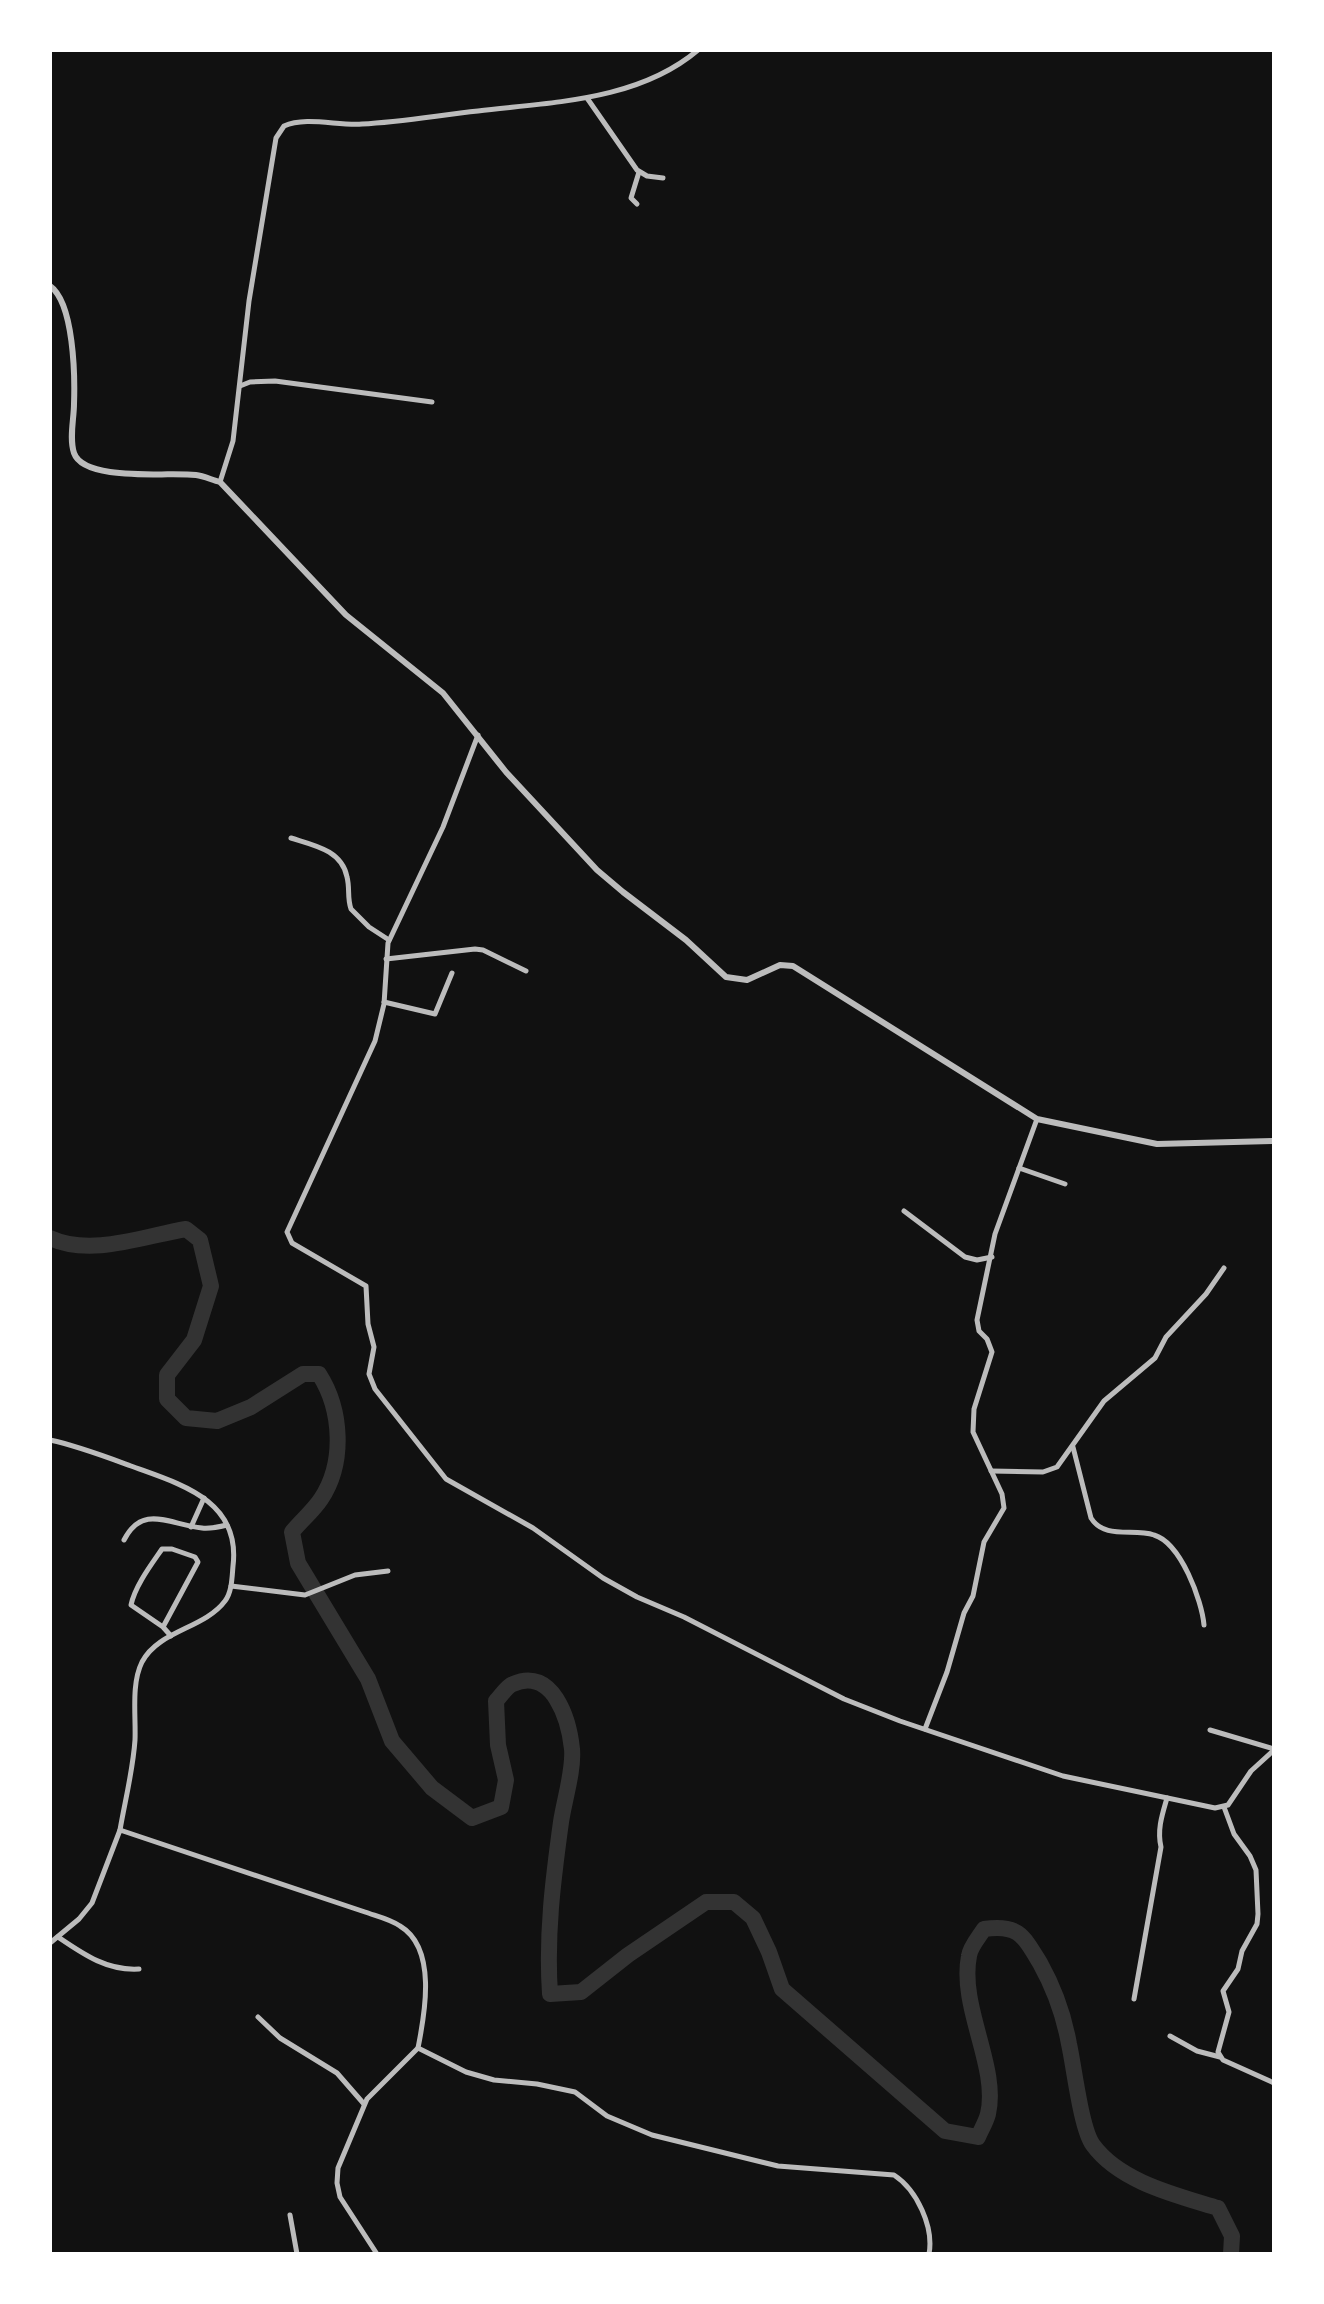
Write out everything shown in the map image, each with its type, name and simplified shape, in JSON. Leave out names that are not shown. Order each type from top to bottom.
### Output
[{"type":"street","points":[[220,482],[233,441],[249,301],[276,138],[284,126],[300,122],[363,124],[587,98],[653,78],[678,67],[698,50]]},
{"type":"street","points":[[587,98],[639,172],[663,178]]},
{"type":"street","points":[[637,204],[631,198],[639,172]]},
{"type":"street","points":[[50,286],[62,300],[71,340],[74,388],[71,446],[81,465],[118,473],[199,476],[220,482],[346,615],[443,693],[506,772],[597,870],[686,940],[726,977],[747,980],[780,965],[793,966],[1037,1119],[1157,1144],[1274,1141]]},
{"type":"street","points":[[240,386],[250,382],[275,381],[432,402]]},
{"type":"street","points":[[478,735],[443,827],[389,942],[384,1002],[375,1041],[287,1232],[292,1243],[366,1286],[368,1324],[374,1347],[369,1374],[375,1389],[446,1479],[533,1528],[603,1578],[637,1597],[684,1617],[844,1699],[1063,1776],[1215,1808],[1224,1807],[1251,1771],[1274,1750]]},
{"type":"street","points":[[291,838],[320,847],[340,860],[347,876],[351,909],[389,942]]},
{"type":"street","points":[[386,955],[475,949],[526,971]]},
{"type":"street","points":[[384,1002],[435,1014],[452,973]]},
{"type":"street","points":[[925,1729],[947,1672],[964,1613],[973,1596],[984,1542],[1004,1508],[1002,1494],[978,1446],[973,1420],[992,1352],[987,1339],[979,1331],[977,1320],[995,1234],[1037,1119]]},
{"type":"street","points":[[1019,1168],[1065,1184]]},
{"type":"street","points":[[904,1211],[965,1257],[977,1260],[992,1257]]},
{"type":"street","points":[[991,1471],[1051,1470],[1057,1467],[1104,1401],[1155,1358],[1166,1337],[1206,1294],[1224,1268]]},
{"type":"street","points":[[50,1440],[73,1445],[192,1490],[220,1512],[227,1525],[234,1558],[231,1586],[225,1602],[207,1617],[162,1641],[142,1663],[137,1683],[133,1754],[120,1830],[92,1903],[79,1919],[50,1943]]},
{"type":"street","points":[[1073,1446],[1095,1525],[1109,1531],[1152,1534],[1161,1539],[1175,1553],[1196,1589],[1204,1625]]},
{"type":"street","points":[[191,1527],[204,1498]]},
{"type":"street","points":[[124,1540],[136,1522],[150,1518],[205,1529],[227,1525]]},
{"type":"street","points":[[163,1627],[198,1562],[195,1557],[172,1549],[162,1549],[131,1601],[132,1607],[163,1627],[171,1636]]},
{"type":"street","points":[[231,1586],[288,1595],[313,1593],[355,1575],[388,1571]]},
{"type":"street","points":[[1210,1730],[1274,1750]]},
{"type":"street","points":[[1134,1999],[1161,1847],[1158,1837],[1167,1798]]},
{"type":"street","points":[[1220,2057],[1219,2041],[1229,2012],[1223,1991],[1238,1969],[1242,1951],[1257,1924],[1258,1914],[1256,1870],[1234,1834],[1224,1807]]},
{"type":"street","points":[[120,1830],[398,1925],[407,1931],[425,1970],[426,2008],[418,2048],[365,2104],[338,2168],[340,2197],[377,2254]]},
{"type":"street","points":[[58,1937],[98,1962],[139,1969]]},
{"type":"street","points":[[258,2017],[280,2038],[337,2073],[365,2104]]},
{"type":"street","points":[[1170,2036],[1197,2051],[1220,2057],[1274,2083]]},
{"type":"street","points":[[418,2048],[466,2072],[494,2080],[575,2092],[607,2116],[652,2135],[779,2162],[894,2175],[905,2182],[921,2210],[927,2226],[929,2254]]},
{"type":"street","points":[[290,2215],[297,2254]]},
{"type":"waterway","points":[[50,1238],[83,1246],[100,1245],[186,1229],[200,1240],[211,1286],[194,1340],[167,1375],[167,1399],[186,1418],[217,1421],[251,1407],[303,1374],[319,1374],[327,1388],[336,1420],[337,1453],[329,1485],[314,1508],[292,1532],[298,1563],[368,1679],[392,1741],[432,1788],[472,1818],[501,1807],[506,1780],[498,1745],[496,1701],[511,1685],[527,1680],[539,1682],[556,1699],[567,1724],[572,1757],[553,1886],[550,1994],[581,1992],[628,1955],[706,1902],[734,1902],[753,1918],[782,1989],[945,2131],[978,2137],[988,2114],[990,2096],[969,1996],[969,1956],[984,1929],[1012,1930],[1024,1939],[1034,1953],[1058,2002],[1081,2112],[1093,2145],[1104,2158],[1133,2178],[1218,2208],[1232,2236],[1231,2254]]}]
